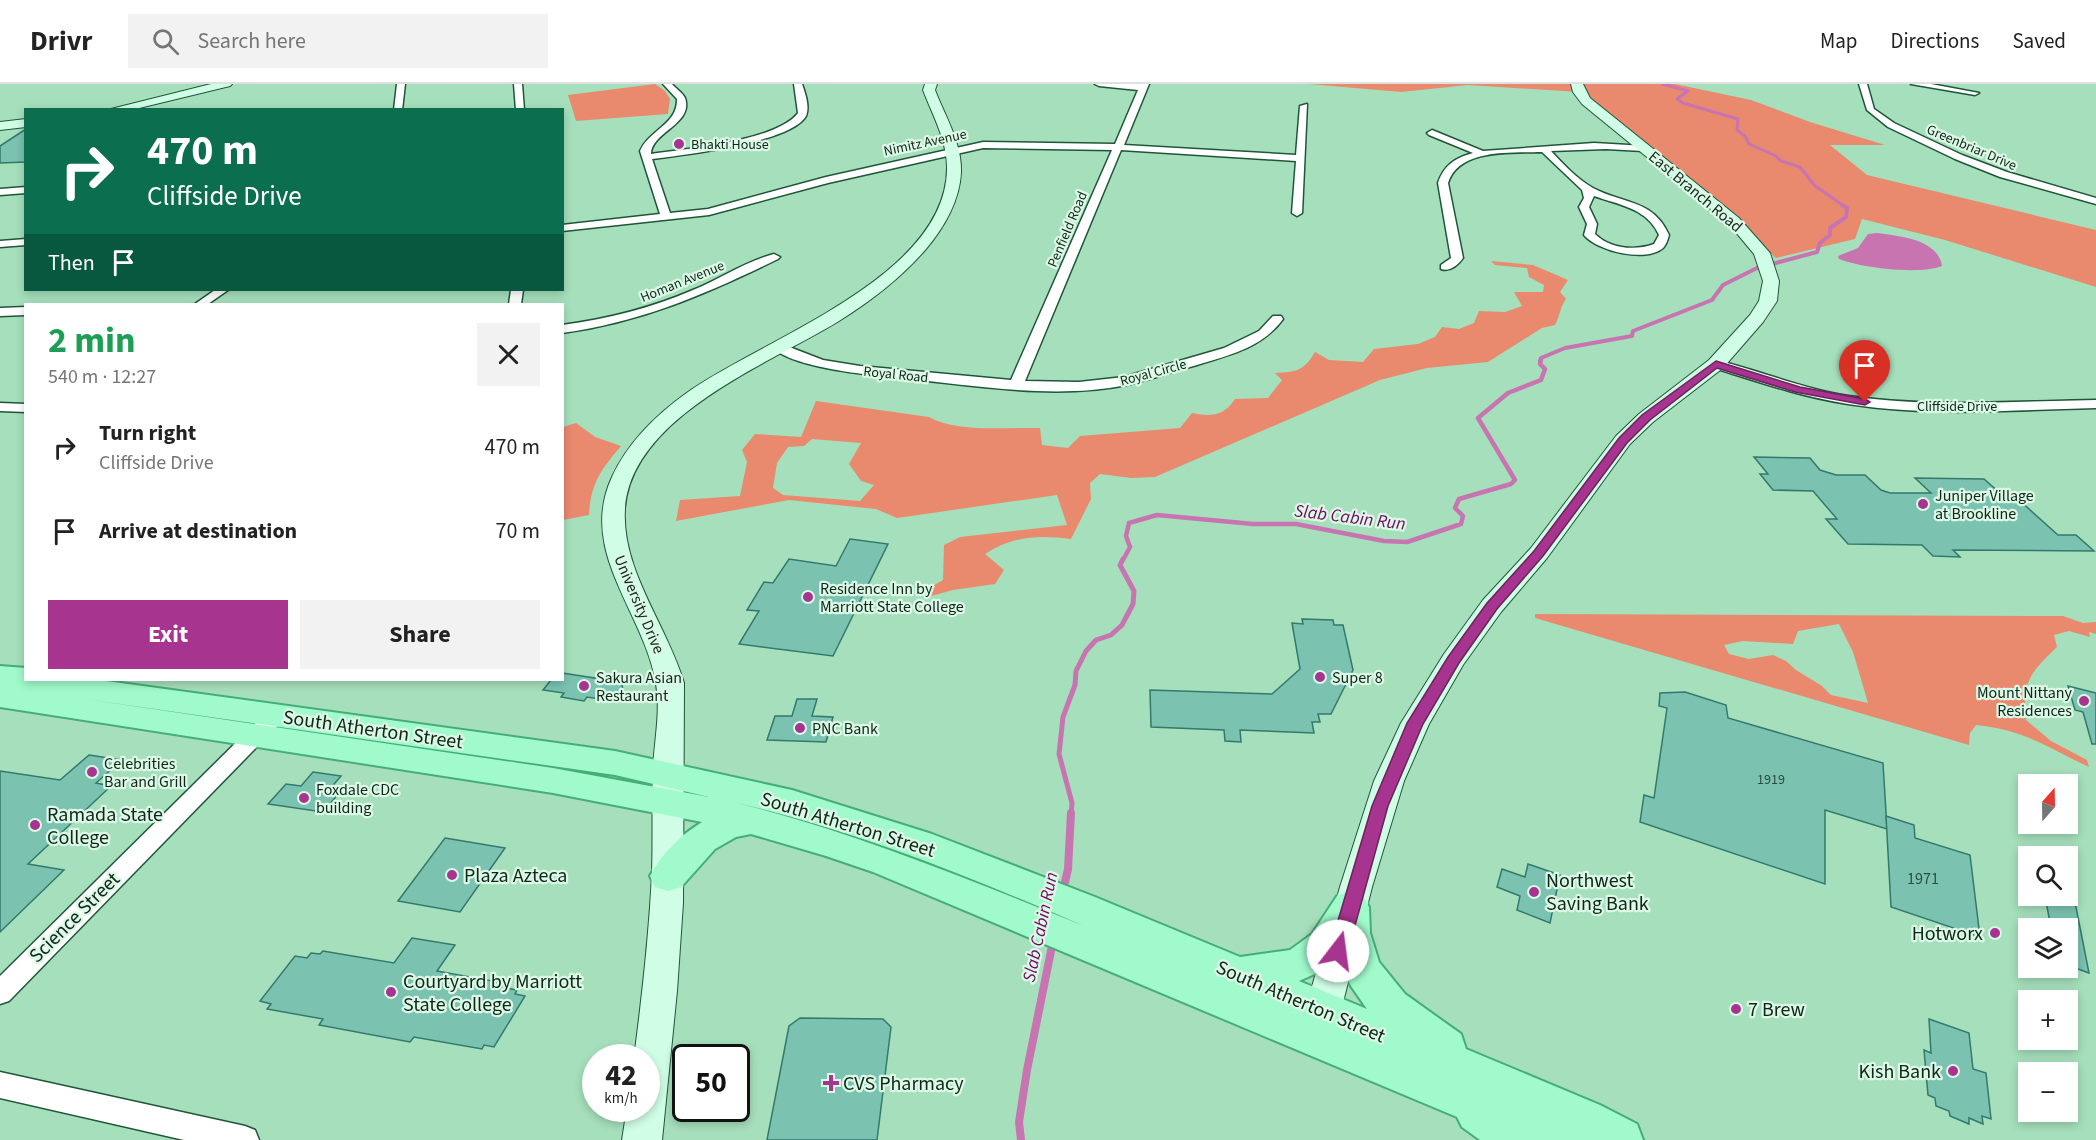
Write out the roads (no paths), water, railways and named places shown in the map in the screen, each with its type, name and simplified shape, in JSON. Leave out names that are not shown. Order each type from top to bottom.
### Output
[{"type":"main road","points":[[122,108],[226,84]]},
{"type":"main road","name":"University Drive","points":[[654,1044],[668,876],[670,686],[663,661],[619,560],[614,522],[621,481],[639,450],[670,416],[699,392],[836,315],[877,287],[915,252],[931,233],[947,202],[954,169],[951,151],[929,90],[930,84]]},
{"type":"main road","name":"East Branch Road","points":[[1319,1024],[1350,907],[1389,781],[1415,723],[1453,660],[1492,606],[1539,553],[1623,440],[1646,418],[1716,364],[1757,318],[1768,301],[1770,278],[1762,253],[1734,221],[1586,101],[1579,93],[1577,84]]},
{"type":"main road","points":[[0,126],[24,123]]},
{"type":"main road","name":"South Atherton Street","points":[[0,676],[24,679]]},
{"type":"main road","name":"South Atherton Street","points":[[36,681],[492,771],[792,803],[844,818],[1005,894],[1319,1024],[1515,1089],[1585,1120],[1621,1140]]},
{"type":"main road","name":"South Atherton Street","points":[[0,696],[265,726]]},
{"type":"main road","name":"South Atherton Street","points":[[668,788],[756,820],[1005,894]]},
{"type":"main road","points":[[668,876],[695,844],[709,833],[725,825],[756,820]]},
{"type":"main road","points":[[1236,974],[1284,969],[1311,958],[1322,950],[1350,907]]},
{"type":"main road","points":[[1350,907],[1349,922],[1357,957],[1377,994],[1404,1020],[1515,1089]]},
{"type":"main road","name":"South Atherton Street","points":[[1080,925],[1236,974],[1417,1080],[1566,1140]]},
{"type":"main road","points":[[1417,1080],[1467,1105],[1494,1123],[1509,1140]]},
{"type":"main road","name":"University Drive","points":[[642,1140],[644,1122]]},
{"type":"street","points":[[398,108],[400,84]]},
{"type":"street","points":[[518,84],[520,108]]},
{"type":"street","points":[[666,219],[646,157],[647,144],[674,120],[681,109],[681,98],[668,84]]},
{"type":"street","points":[[646,157],[707,149],[786,127],[796,121],[803,110],[798,84]]},
{"type":"street","points":[[1100,84],[1144,86]]},
{"type":"street","name":"Greenbriar Drive","points":[[1863,84],[1870,109],[1892,125],[1961,159],[2006,177],[2096,201]]},
{"type":"street","points":[[1915,84],[1975,93]]},
{"type":"street","name":"Penfield Road","points":[[1016,385],[1144,86]]},
{"type":"street","points":[[1297,213],[1304,106]]},
{"type":"street","points":[[1432,133],[1483,154]]},
{"type":"street","name":"Nimitz Avenue","points":[[564,228],[666,219],[729,208],[826,180],[951,151],[998,144],[1118,147],[1300,158]]},
{"type":"street","points":[[1445,267],[1457,258],[1443,177],[1454,165],[1483,154],[1544,149],[1562,151],[1643,148]]},
{"type":"street","points":[[1544,149],[1587,188],[1634,206],[1654,219],[1664,235],[1659,246],[1639,251],[1626,250],[1593,240],[1589,235],[1591,219],[1584,207],[1589,198],[1587,188]]},
{"type":"street","points":[[0,192],[24,190]]},
{"type":"street","points":[[1587,202],[1606,197]]},
{"type":"street","points":[[0,244],[24,242]]},
{"type":"street","name":"Homan Avenue","points":[[564,328],[598,324],[654,311],[695,295],[774,257]]},
{"type":"street","points":[[202,303],[220,291]]},
{"type":"street","points":[[0,312],[24,311]]},
{"type":"street","name":"Royal Circle","points":[[1016,385],[1078,386],[1125,381],[1246,345],[1264,334],[1277,319]]},
{"type":"street","name":"Royal Road","points":[[779,347],[820,363],[842,368],[1016,385]]},
{"type":"street","name":"Cliffside Drive","points":[[1716,364],[1809,392],[1880,404],[1932,406],[2096,404]]},
{"type":"street","points":[[0,407],[24,408]]},
{"type":"street","name":"Science Street","points":[[0,993],[265,726]]},
{"type":"street","points":[[0,1085],[245,1140]]},
{"type":"waterway","name":"Slab Cabin Run","points":[[1662,84],[1688,91],[1677,99],[1683,103],[1738,119],[1737,130],[1745,136],[1749,144],[1776,156],[1781,161],[1800,167],[1815,186],[1844,206]]},
{"type":"waterway","name":"Slab Cabin Run","points":[[1540,361],[1541,358],[1565,348],[1632,336],[1633,331],[1712,300],[1723,285],[1757,268],[1817,252],[1820,243],[1830,235],[1830,228],[1846,217],[1847,208],[1842,205]]},
{"type":"waterway","name":"Slab Cabin Run","points":[[1123,560],[1130,547],[1126,536],[1129,523],[1157,515],[1253,524],[1296,524],[1384,541],[1407,542],[1461,524],[1463,516],[1455,508],[1459,499],[1511,484],[1515,480],[1478,418],[1508,393],[1541,380],[1545,369],[1540,364],[1541,360]]},
{"type":"waterway","name":"Slab Cabin Run","points":[[1071,815],[1072,803],[1059,754],[1063,717],[1075,685],[1076,671],[1086,651],[1096,640],[1111,635],[1122,625],[1133,604],[1134,591],[1120,565],[1123,559]]},
{"type":"waterway","name":"Slab Cabin Run","points":[[1063,891],[1068,869],[1071,813]]},
{"type":"waterway","name":"Slab Cabin Run","points":[[1021,1140],[1019,1122],[1027,1070],[1053,941]]},
{"type":"place","name":"Bhakti House","points":[[679,144]]},
{"type":"place","name":"Juniper Village at Brookline","points":[[1923,504]]},
{"type":"place","name":"Residence Inn by Marriott State College","points":[[808,597]]},
{"type":"place","name":"Super 8","points":[[1320,677]]},
{"type":"place","name":"Sakura Asian Restaurant","points":[[584,686]]},
{"type":"place","name":"Mount Nittany Residences","points":[[2084,701]]},
{"type":"place","name":"PNC Bank","points":[[800,728]]},
{"type":"place","name":"Celebrities Bar and Grill","points":[[92,772]]},
{"type":"place","name":"Foxdale CDC building","points":[[304,798]]},
{"type":"place","name":"Ramada State College","points":[[35,825]]},
{"type":"place","name":"Plaza Azteca","points":[[452,875]]},
{"type":"place","name":"Northwest Saving Bank","points":[[1534,892]]},
{"type":"place","name":"Hotworx","points":[[1995,933]]},
{"type":"place","name":"Courtyard by Marriott State College","points":[[391,992]]},
{"type":"place","name":"7 Brew","points":[[1736,1009]]},
{"type":"place","name":"Kish Bank","points":[[1953,1071]]},
{"type":"place","name":"CVS Pharmacy","points":[[831,1083]]}]
